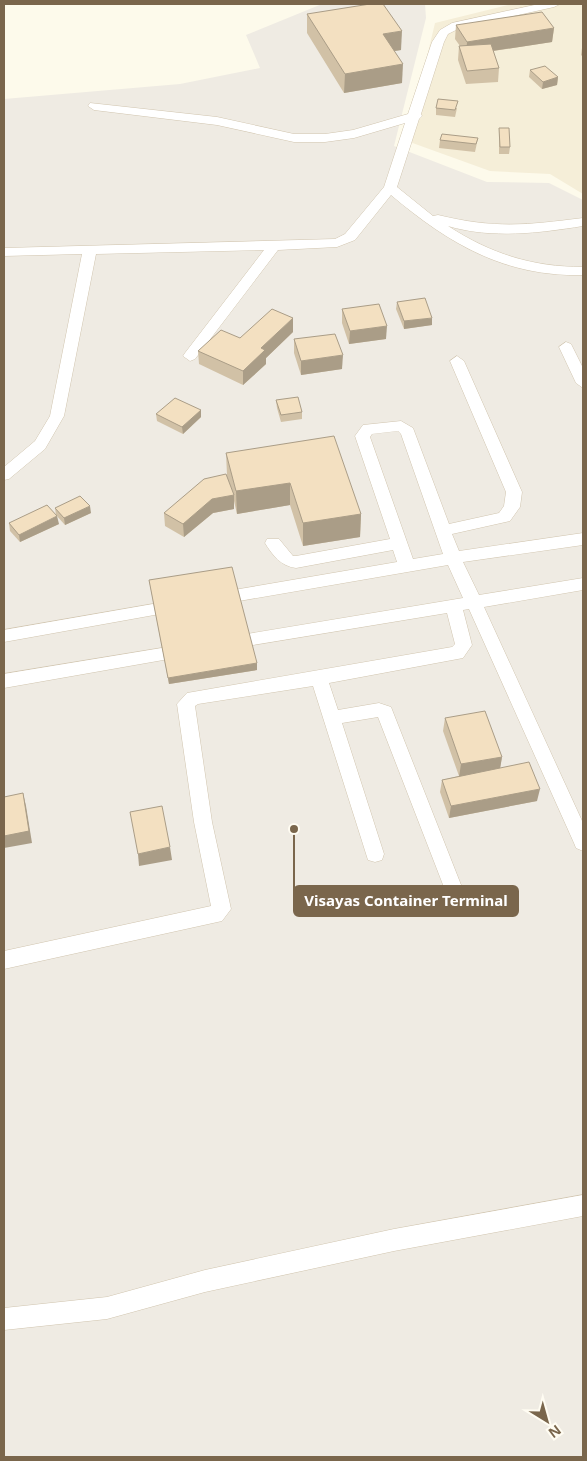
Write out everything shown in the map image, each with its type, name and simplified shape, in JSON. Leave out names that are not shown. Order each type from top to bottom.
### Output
[{"type":"lane","points":[[4,252],[337,243],[350,237],[359,229],[390,188],[416,116],[438,42],[444,32],[456,25],[554,4]]},
{"type":"lane","points":[[94,106],[217,121],[294,138],[326,138],[354,134],[416,116]]},
{"type":"lane","points":[[390,188],[419,213],[468,246],[519,266],[568,272],[583,271]]},
{"type":"lane","points":[[419,213],[456,226],[484,230],[583,222]]},
{"type":"lane","points":[[190,356],[274,246]]},
{"type":"lane","points":[[4,475],[40,445],[57,416],[90,249]]},
{"type":"lane","points":[[566,347],[583,383]]},
{"type":"lane","points":[[442,531],[504,517],[512,507],[514,492],[457,361]]},
{"type":"lane","points":[[407,566],[362,436],[368,429],[401,426],[406,428],[453,558],[583,843]]},
{"type":"lane","points":[[4,636],[453,558],[583,539]]},
{"type":"lane","points":[[272,543],[288,561],[296,562],[399,542]]},
{"type":"lane","points":[[4,681],[583,584]]},
{"type":"lane","points":[[4,960],[215,915],[219,912],[221,909],[204,822],[186,704],[194,698],[457,653],[464,645],[454,605]]},
{"type":"lane","points":[[319,678],[375,854]]},
{"type":"lane","points":[[331,718],[379,710],[385,712],[456,895]]},
{"type":"lane","points":[[4,1319],[107,1308],[205,1282],[394,1240],[583,1205]]},
{"type":"shaded area","points":[[322,4],[425,4],[426,18],[394,146],[487,182],[549,183],[583,200],[583,1457],[4,1457],[4,99],[180,84],[260,68],[246,35]]},
{"type":"shaded area","points":[[512,4],[583,4],[583,194],[550,174],[490,171],[407,141],[435,23]]},
{"type":"building","points":[[370,4],[383,4],[402,31],[383,34],[403,64],[345,74],[307,14]]},
{"type":"building","points":[[542,12],[554,28],[467,42],[456,25]]},
{"type":"building","points":[[491,44],[499,68],[467,71],[459,46]]},
{"type":"building","points":[[545,66],[558,77],[543,82],[530,70]]},
{"type":"building","points":[[438,99],[458,101],[455,110],[436,108]]},
{"type":"building","points":[[499,128],[509,128],[510,147],[500,147]]},
{"type":"building","points":[[442,134],[478,138],[476,144],[440,140]]},
{"type":"building","points":[[425,298],[432,318],[404,321],[397,302]]},
{"type":"building","points":[[379,304],[387,326],[350,331],[342,309]]},
{"type":"building","points":[[272,309],[293,318],[261,348],[265,350],[243,371],[198,351],[221,330],[240,338]]},
{"type":"building","points":[[335,334],[343,355],[301,361],[294,339]]},
{"type":"building","points":[[298,397],[302,412],[281,415],[276,400]]},
{"type":"building","points":[[175,398],[201,410],[182,427],[156,414]]},
{"type":"building","points":[[334,436],[361,514],[303,523],[290,483],[236,491],[226,453]]},
{"type":"building","points":[[226,474],[234,495],[212,499],[183,524],[164,513],[204,479]]},
{"type":"building","points":[[80,496],[90,506],[64,518],[55,508]]},
{"type":"building","points":[[47,505],[57,516],[19,535],[9,523]]},
{"type":"building","points":[[232,567],[257,663],[168,678],[149,580]]},
{"type":"building","points":[[485,711],[502,757],[461,764],[445,718]]},
{"type":"building","points":[[529,762],[540,789],[451,806],[442,780]]},
{"type":"building","points":[[23,793],[29,831],[4,836],[4,797]]},
{"type":"building","points":[[162,806],[170,847],[138,854],[130,812]]},
{"type":"place","name":"Visayas Container Terminal","points":[[294,829]]}]
